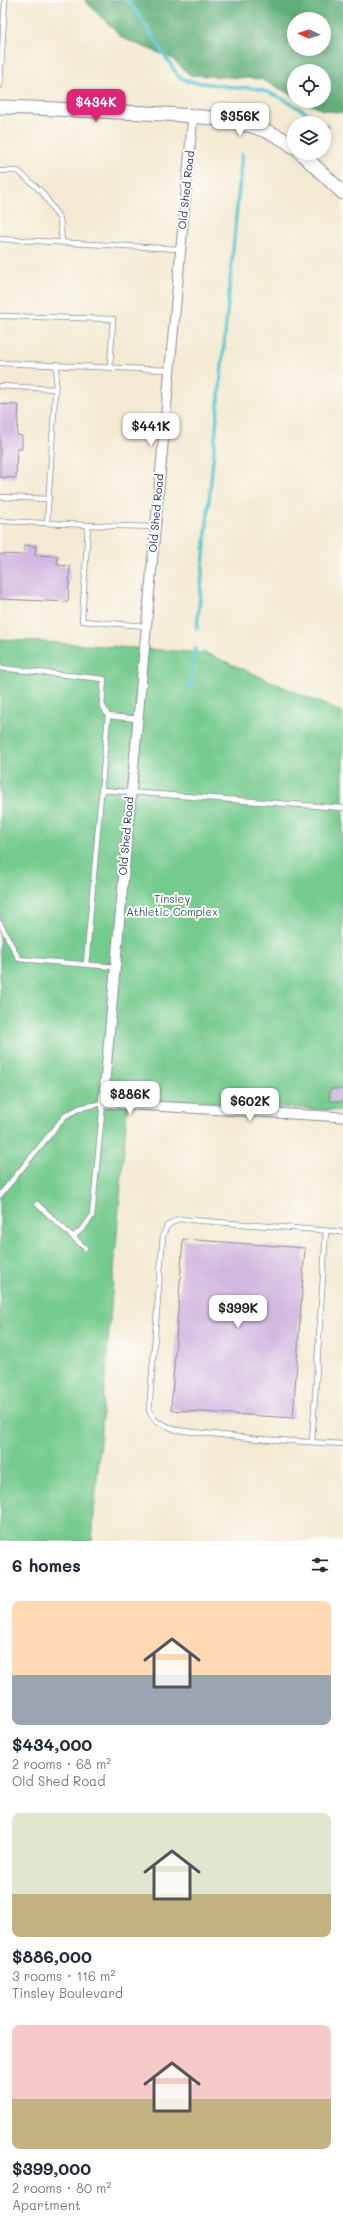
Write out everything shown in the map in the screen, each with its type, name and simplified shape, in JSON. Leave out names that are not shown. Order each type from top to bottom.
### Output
[{"type":"street","points":[[0,107],[193,115],[241,124],[272,134],[287,143]]},
{"type":"street","name":"Old Shed Road","points":[[103,1103],[168,370],[193,115]]},
{"type":"street","points":[[308,160],[343,193]]},
{"type":"street","points":[[103,1103],[343,1117]]},
{"type":"lane","points":[[0,86],[4,0]]},
{"type":"lane","points":[[0,171],[18,171],[42,192],[60,219],[62,242]]},
{"type":"lane","points":[[0,239],[180,249]]},
{"type":"lane","points":[[0,316],[113,319],[110,367]]},
{"type":"lane","points":[[0,363],[57,364],[168,370]]},
{"type":"lane","points":[[47,523],[57,364]]},
{"type":"lane","points":[[0,386],[55,388]]},
{"type":"lane","points":[[0,497],[49,499]]},
{"type":"lane","points":[[0,521],[155,527]]},
{"type":"lane","points":[[88,525],[82,621],[146,626]]},
{"type":"lane","points":[[0,668],[104,679],[102,704],[108,716],[86,964]]},
{"type":"lane","points":[[108,716],[138,719]]},
{"type":"lane","points":[[102,790],[343,808]]},
{"type":"lane","points":[[0,923],[19,959],[115,967]]},
{"type":"lane","points":[[0,1195],[65,1116],[80,1108],[103,1103],[92,1216],[84,1227],[73,1237]]},
{"type":"lane","points":[[38,1204],[85,1248]]},
{"type":"lane","points":[[343,1232],[178,1219],[167,1226],[163,1235],[149,1411],[156,1421],[176,1430],[258,1439],[343,1444]]},
{"type":"lane","points":[[312,1442],[326,1231]]},
{"type":"green space","points":[[84,0],[343,0],[343,113],[318,108],[331,108],[331,64],[287,64],[287,92],[260,79],[190,75],[171,58],[122,38]]},
{"type":"green space","name":"Tinsley Athletic Complex","points":[[0,639],[206,653],[343,713],[343,1111],[128,1098],[92,1541],[0,1541]]},
{"type":"building","points":[[0,404],[19,405],[17,435],[22,436],[22,449],[17,449],[16,478],[0,477]]},
{"type":"building","points":[[24,545],[36,546],[35,555],[58,556],[57,565],[70,566],[68,602],[0,599],[0,554],[24,555]]},
{"type":"building","points":[[330,1089],[343,1089],[343,1102],[329,1101]]},
{"type":"building","points":[[183,1239],[305,1248],[293,1418],[171,1410]]},
{"type":"waterway","points":[[126,0],[136,10],[178,76],[187,81],[260,90],[282,99],[311,116]]},
{"type":"waterway","points":[[197,628],[242,155]]},
{"type":"waterway","points":[[190,688],[195,649]]}]
